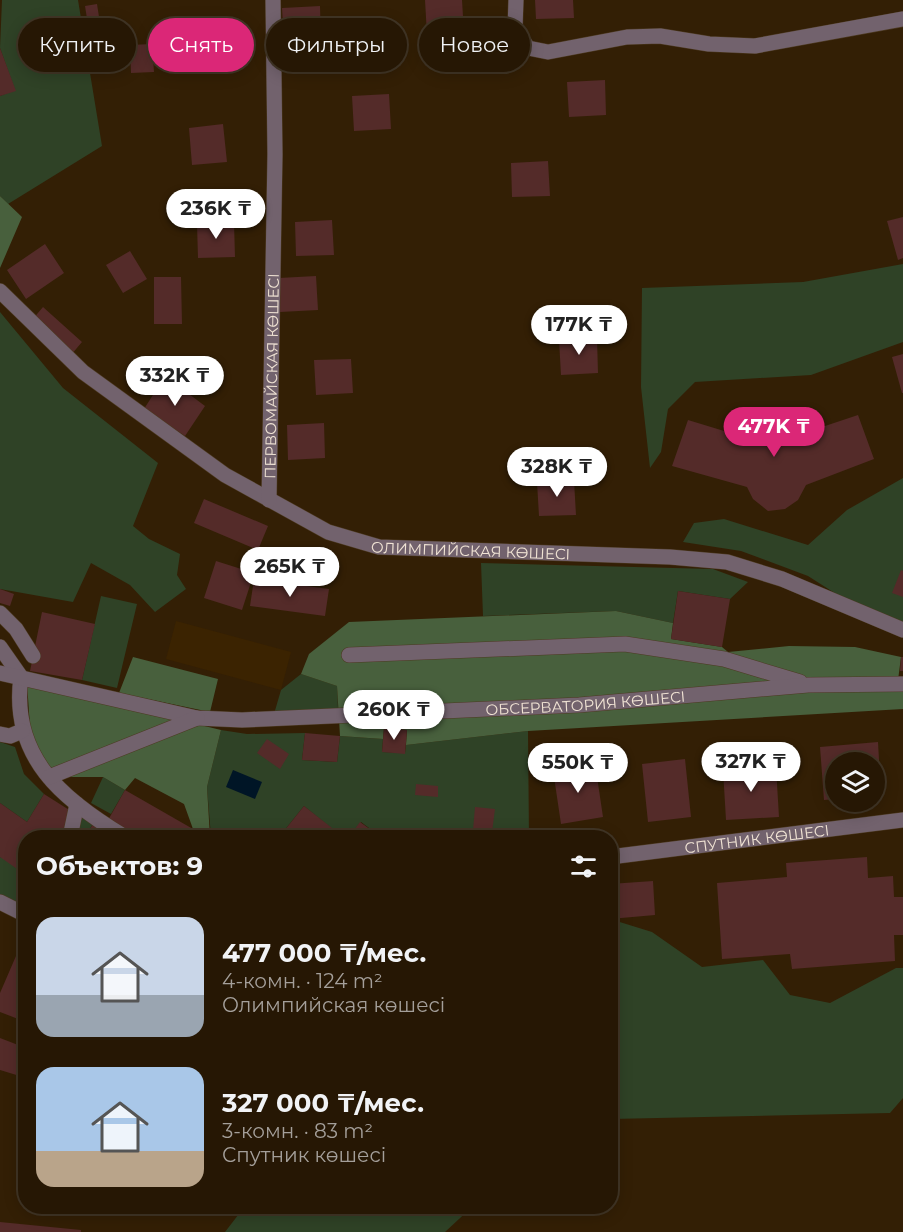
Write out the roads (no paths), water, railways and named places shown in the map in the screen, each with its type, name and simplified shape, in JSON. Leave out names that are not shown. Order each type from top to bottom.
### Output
[{"type":"street","name":"ПЕРВОМАЙСКАЯ КӨШЕСІ","points":[[269,500],[275,154],[273,0]]},
{"type":"street","points":[[516,0],[515,28],[528,48],[548,52],[627,37],[660,36],[709,45],[756,46],[903,19]]},
{"type":"street","name":"ОЛИМПИЙСКАЯ КӨШЕСІ","points":[[0,291],[83,372],[225,475],[328,532],[379,547],[435,551],[670,557],[727,562],[782,579],[903,630]]},
{"type":"street","points":[[0,612],[16,629],[33,656]]},
{"type":"street","points":[[349,655],[625,644],[724,659],[808,685]]},
{"type":"street","points":[[0,647],[21,677],[18,697],[22,731],[38,766],[82,809],[114,830]]},
{"type":"street","name":"ОБСЕРВАТОРИЯ КӨШЕСІ","points":[[0,673],[197,718],[242,720],[579,705],[808,685],[903,684]]},
{"type":"street","points":[[49,777],[197,718]]},
{"type":"street","points":[[0,734],[10,736],[22,731]]},
{"type":"street","points":[[73,830],[82,809]]},
{"type":"street","name":"СПУТНИК КӨШЕСІ","points":[[618,856],[903,820]]},
{"type":"street","points":[[0,902],[18,911]]},
{"type":"water","points":[[233,770],[262,782],[255,799],[226,787]]}]
